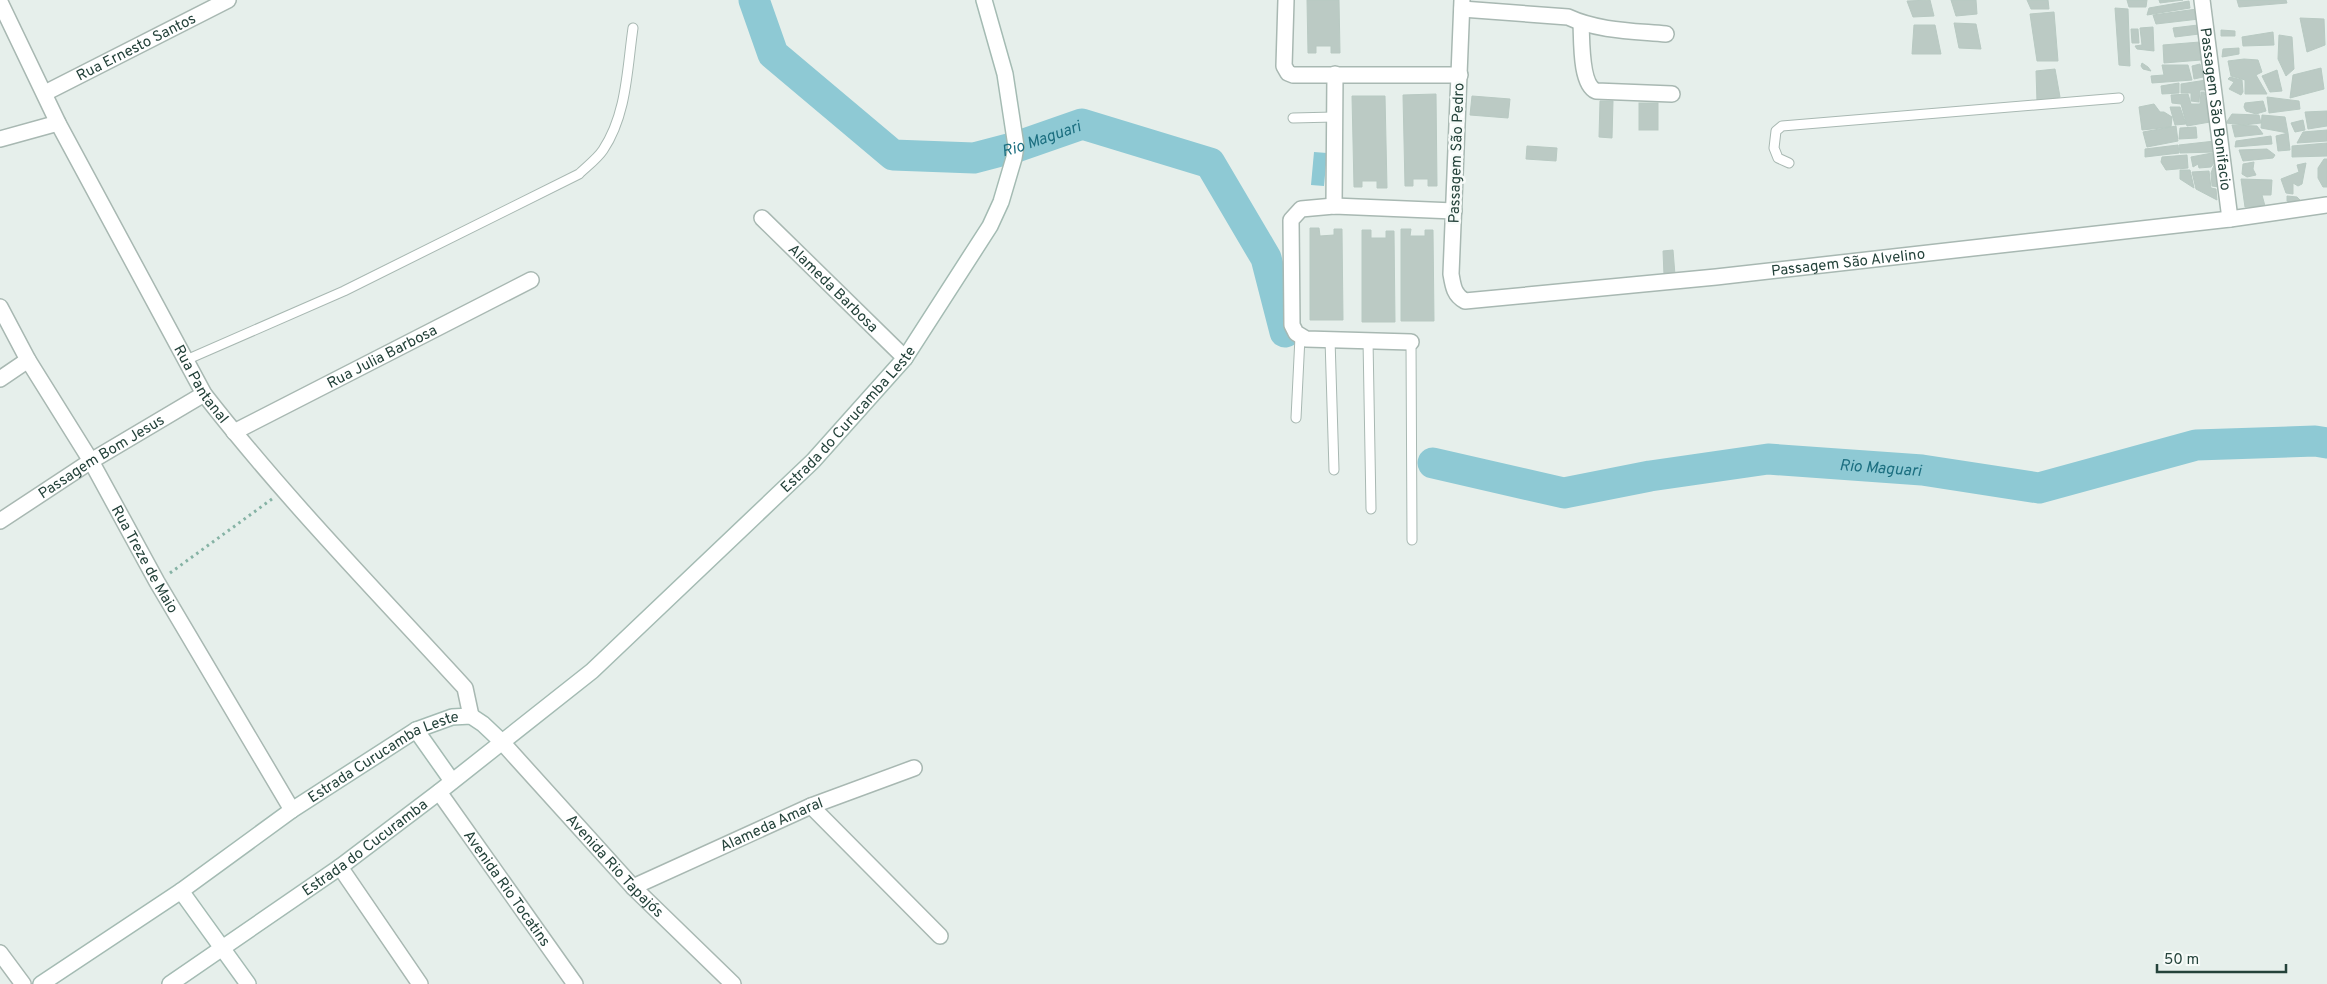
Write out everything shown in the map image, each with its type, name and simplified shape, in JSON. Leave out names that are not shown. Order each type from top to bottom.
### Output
[{"type":"street","name":"Rua Ernesto Santos","points":[[45,94],[228,0]]},
{"type":"street","name":"Estrada do Curucamba Leste","points":[[502,741],[592,671],[621,644],[813,461],[905,358],[990,226],[1001,202],[1015,152],[1005,74],[984,0]]},
{"type":"street","points":[[1286,0],[1286,70],[1293,75],[1460,75]]},
{"type":"street","name":"Passagem São Bonifacio","points":[[2202,0],[2230,219]]},
{"type":"street","name":"Rua Pantanal","points":[[0,2],[58,123],[204,394],[234,432],[285,490],[465,688],[471,716]]},
{"type":"street","points":[[1462,5],[1568,17],[1581,23],[1598,27],[1666,34]]},
{"type":"street","name":"Passagem São Pedro","points":[[1462,5],[1451,274],[1453,288],[1458,297],[1465,301]]},
{"type":"street","points":[[1581,23],[1585,79],[1592,89],[1596,91],[1672,94]]},
{"type":"street","points":[[1334,206],[1335,74]]},
{"type":"street","points":[[0,139],[58,123]]},
{"type":"street","name":"Passagem São Alvelino","points":[[1465,301],[1716,277],[2230,219],[2327,205]]},
{"type":"street","points":[[1411,342],[1300,337],[1292,325],[1291,220],[1301,209],[1334,206],[1454,211]]},
{"type":"street","name":"Alameda Barbosa","points":[[762,218],[905,358]]},
{"type":"street","name":"Rua Julia Barbosa","points":[[234,432],[531,280]]},
{"type":"street","name":"Rua Treze de Maio","points":[[0,307],[28,360],[91,461],[157,582],[292,810]]},
{"type":"street","points":[[0,379],[28,360]]},
{"type":"street","name":"Passagem Bom Jesus","points":[[0,521],[91,461],[204,394]]},
{"type":"street","name":"Estrada Curucamba Leste","points":[[292,810],[416,730],[452,717],[471,716],[502,741]]},
{"type":"street","points":[[416,730],[452,781]]},
{"type":"street","name":"Estrada do Cucuramba","points":[[221,946],[340,867],[439,792],[502,741]]},
{"type":"street","name":"Avenida Rio Tapajós","points":[[502,741],[633,887],[733,984]]},
{"type":"street","name":"Alameda Amaral","points":[[633,887],[811,806],[914,768]]},
{"type":"street","name":"Avenida Rio Tocatins","points":[[439,792],[575,984]]},
{"type":"street","points":[[811,806],[940,936]]},
{"type":"street","points":[[41,984],[181,891],[292,810]]},
{"type":"street","points":[[340,867],[420,984]]},
{"type":"street","points":[[181,891],[248,984]]},
{"type":"street","points":[[170,984],[221,946]]},
{"type":"street","points":[[0,953],[23,984]]},
{"type":"lane","points":[[186,360],[344,291],[579,174],[602,152],[617,124],[624,96],[633,28]]},
{"type":"lane","points":[[1789,163],[1778,158],[1774,148],[1776,131],[1782,126],[2119,98]]},
{"type":"lane","points":[[1293,118],[1334,117]]},
{"type":"lane","points":[[1296,418],[1300,337]]},
{"type":"lane","points":[[1330,339],[1334,470]]},
{"type":"lane","points":[[1368,340],[1371,509]]},
{"type":"lane","points":[[1411,342],[1412,540]]},
{"type":"path","points":[[157,582],[285,490]]},
{"type":"water","points":[[1314,152],[1327,153],[1324,186],[1311,185]]},
{"type":"building","points":[[1307,0],[1339,0],[1340,53],[1331,53],[1331,46],[1316,46],[1316,53],[1308,53]]},
{"type":"building","points":[[1930,0],[1934,16],[1913,17],[1907,1]]},
{"type":"building","points":[[1951,0],[1976,0],[1977,14],[1956,16]]},
{"type":"building","points":[[2027,0],[2048,0],[2049,9],[2031,9]]},
{"type":"building","points":[[2127,0],[2147,0],[2146,7],[2129,7]]},
{"type":"building","points":[[2159,0],[2183,0],[2160,3]]},
{"type":"building","points":[[2237,0],[2286,0],[2287,3],[2239,7]]},
{"type":"building","points":[[2189,1],[2190,8],[2147,15],[2149,8]]},
{"type":"building","points":[[2115,8],[2128,9],[2130,66],[2119,65]]},
{"type":"building","points":[[2197,9],[2199,19],[2156,24],[2153,15]]},
{"type":"building","points":[[2054,12],[2058,61],[2037,61],[2030,14]]},
{"type":"building","points":[[2300,18],[2324,19],[2325,45],[2307,52]]},
{"type":"building","points":[[1954,23],[1976,24],[1981,49],[1959,48]]},
{"type":"building","points":[[1914,25],[1935,25],[1941,54],[1912,54]]},
{"type":"building","points":[[2198,25],[2199,34],[2175,37],[2173,28]]},
{"type":"building","points":[[2153,27],[2154,51],[2137,49],[2135,46],[2142,45],[2140,28]]},
{"type":"building","points":[[2131,29],[2138,29],[2139,43],[2132,43]]},
{"type":"building","points":[[2221,30],[2235,31],[2235,36],[2221,36]]},
{"type":"building","points":[[2273,32],[2274,45],[2243,46],[2242,37]]},
{"type":"building","points":[[2279,35],[2292,37],[2294,69],[2286,76],[2278,59]]},
{"type":"building","points":[[2200,42],[2201,60],[2164,63],[2163,45]]},
{"type":"building","points":[[2239,48],[2239,54],[2222,57],[2223,49]]},
{"type":"building","points":[[2258,60],[2262,72],[2256,75],[2267,94],[2245,94],[2245,80],[2231,76],[2228,61]]},
{"type":"building","points":[[2142,63],[2148,67],[2151,71],[2143,69]]},
{"type":"building","points":[[2200,64],[2203,77],[2194,79],[2192,66]]},
{"type":"building","points":[[2162,65],[2188,65],[2192,80],[2152,83],[2151,76],[2164,75]]},
{"type":"building","points":[[2321,68],[2324,89],[2290,98],[2293,75]]},
{"type":"building","points":[[2055,69],[2060,97],[2037,102],[2036,71]]},
{"type":"building","points":[[2277,70],[2282,91],[2270,92],[2262,76]]},
{"type":"building","points":[[2230,77],[2242,80],[2243,92],[2241,95],[2229,89],[2234,82],[2228,79]]},
{"type":"building","points":[[2206,80],[2208,90],[2200,90],[2199,102],[2191,101],[2191,93],[2181,93],[2181,84]]},
{"type":"building","points":[[2179,83],[2179,93],[2162,94],[2161,86]]},
{"type":"building","points":[[2201,92],[2204,92],[2210,122],[2187,126],[2181,104],[2172,103],[2171,95],[2188,94],[2191,104],[2200,104]]},
{"type":"building","points":[[1436,94],[1437,186],[1428,186],[1428,179],[1413,179],[1413,186],[1405,186],[1403,95]]},
{"type":"building","points":[[1352,96],[1385,96],[1387,188],[1377,188],[1377,181],[1362,181],[1362,187],[1354,187]]},
{"type":"building","points":[[1472,96],[1510,99],[1508,118],[1470,115]]},
{"type":"building","points":[[2267,97],[2299,101],[2300,109],[2269,113]]},
{"type":"building","points":[[1600,101],[1613,101],[1612,138],[1599,137]]},
{"type":"building","points":[[2263,101],[2266,111],[2256,114],[2246,111],[2244,107],[2245,103]]},
{"type":"building","points":[[1639,103],[1658,103],[1658,130],[1639,130]]},
{"type":"building","points":[[2154,104],[2160,112],[2164,112],[2172,117],[2171,127],[2142,130],[2139,107]]},
{"type":"building","points":[[2170,107],[2180,107],[2186,124],[2175,125]]},
{"type":"building","points":[[2327,111],[2327,126],[2308,129],[2305,112]]},
{"type":"building","points":[[2232,114],[2259,115],[2261,123],[2244,125],[2226,123]]},
{"type":"building","points":[[2262,115],[2285,117],[2288,133],[2261,128]]},
{"type":"building","points":[[2303,120],[2305,130],[2295,132],[2291,123]]},
{"type":"building","points":[[2232,125],[2257,126],[2263,134],[2235,137]]},
{"type":"building","points":[[2176,126],[2178,141],[2147,147],[2143,132]]},
{"type":"building","points":[[2196,127],[2197,138],[2179,139],[2180,128]]},
{"type":"building","points":[[2327,130],[2327,141],[2297,143],[2303,132]]},
{"type":"building","points":[[2288,133],[2290,150],[2278,151],[2276,136]]},
{"type":"building","points":[[2271,136],[2272,144],[2235,147],[2236,141]]},
{"type":"building","points":[[2215,141],[2214,152],[2180,153],[2179,145]]},
{"type":"building","points":[[2327,143],[2327,156],[2292,157],[2292,146]]},
{"type":"building","points":[[2178,145],[2179,153],[2145,157],[2145,149]]},
{"type":"building","points":[[1527,146],[1557,148],[1556,161],[1526,159]]},
{"type":"building","points":[[2267,149],[2275,155],[2273,158],[2243,161],[2239,150]]},
{"type":"building","points":[[2212,153],[2215,162],[2211,167],[2199,168],[2198,164],[2193,167],[2191,157]]},
{"type":"building","points":[[2187,155],[2188,168],[2166,170],[2161,162],[2162,157]]},
{"type":"building","points":[[2324,159],[2327,159],[2327,187],[2323,187],[2318,178],[2318,168]]},
{"type":"building","points":[[2216,160],[2219,187],[2212,186],[2211,173]]},
{"type":"building","points":[[2254,162],[2253,169],[2256,175],[2247,177],[2242,174],[2243,164]]},
{"type":"building","points":[[2306,163],[2302,184],[2298,186],[2293,183],[2293,194],[2286,193],[2281,179],[2299,172],[2297,165]]},
{"type":"building","points":[[2180,170],[2190,170],[2194,188],[2180,179]]},
{"type":"building","points":[[2209,171],[2211,188],[2216,189],[2217,200],[2196,189],[2192,172]]},
{"type":"building","points":[[2241,179],[2272,180],[2271,195],[2262,195],[2265,206],[2245,207]]},
{"type":"building","points":[[2287,196],[2297,197],[2300,200],[2299,203],[2287,201]]},
{"type":"building","points":[[1310,228],[1319,228],[1320,236],[1334,235],[1334,229],[1342,229],[1343,320],[1310,320]]},
{"type":"building","points":[[1401,229],[1411,229],[1410,236],[1425,236],[1425,230],[1433,230],[1434,321],[1401,321]]},
{"type":"building","points":[[1362,230],[1371,230],[1371,238],[1386,238],[1386,231],[1394,231],[1395,322],[1362,322]]},
{"type":"building","points":[[1673,250],[1675,275],[1664,275],[1663,251]]},
{"type":"waterway","name":"Rio Maguari","points":[[754,0],[773,54],[893,155],[974,158],[1016,147],[1082,124],[1210,163],[1266,258],[1285,332]]},
{"type":"waterway","name":"Rio Maguari","points":[[1433,463],[1564,493],[1650,476],[1768,459],[1922,470],[2039,488],[2196,445],[2315,441],[2327,443]]}]
